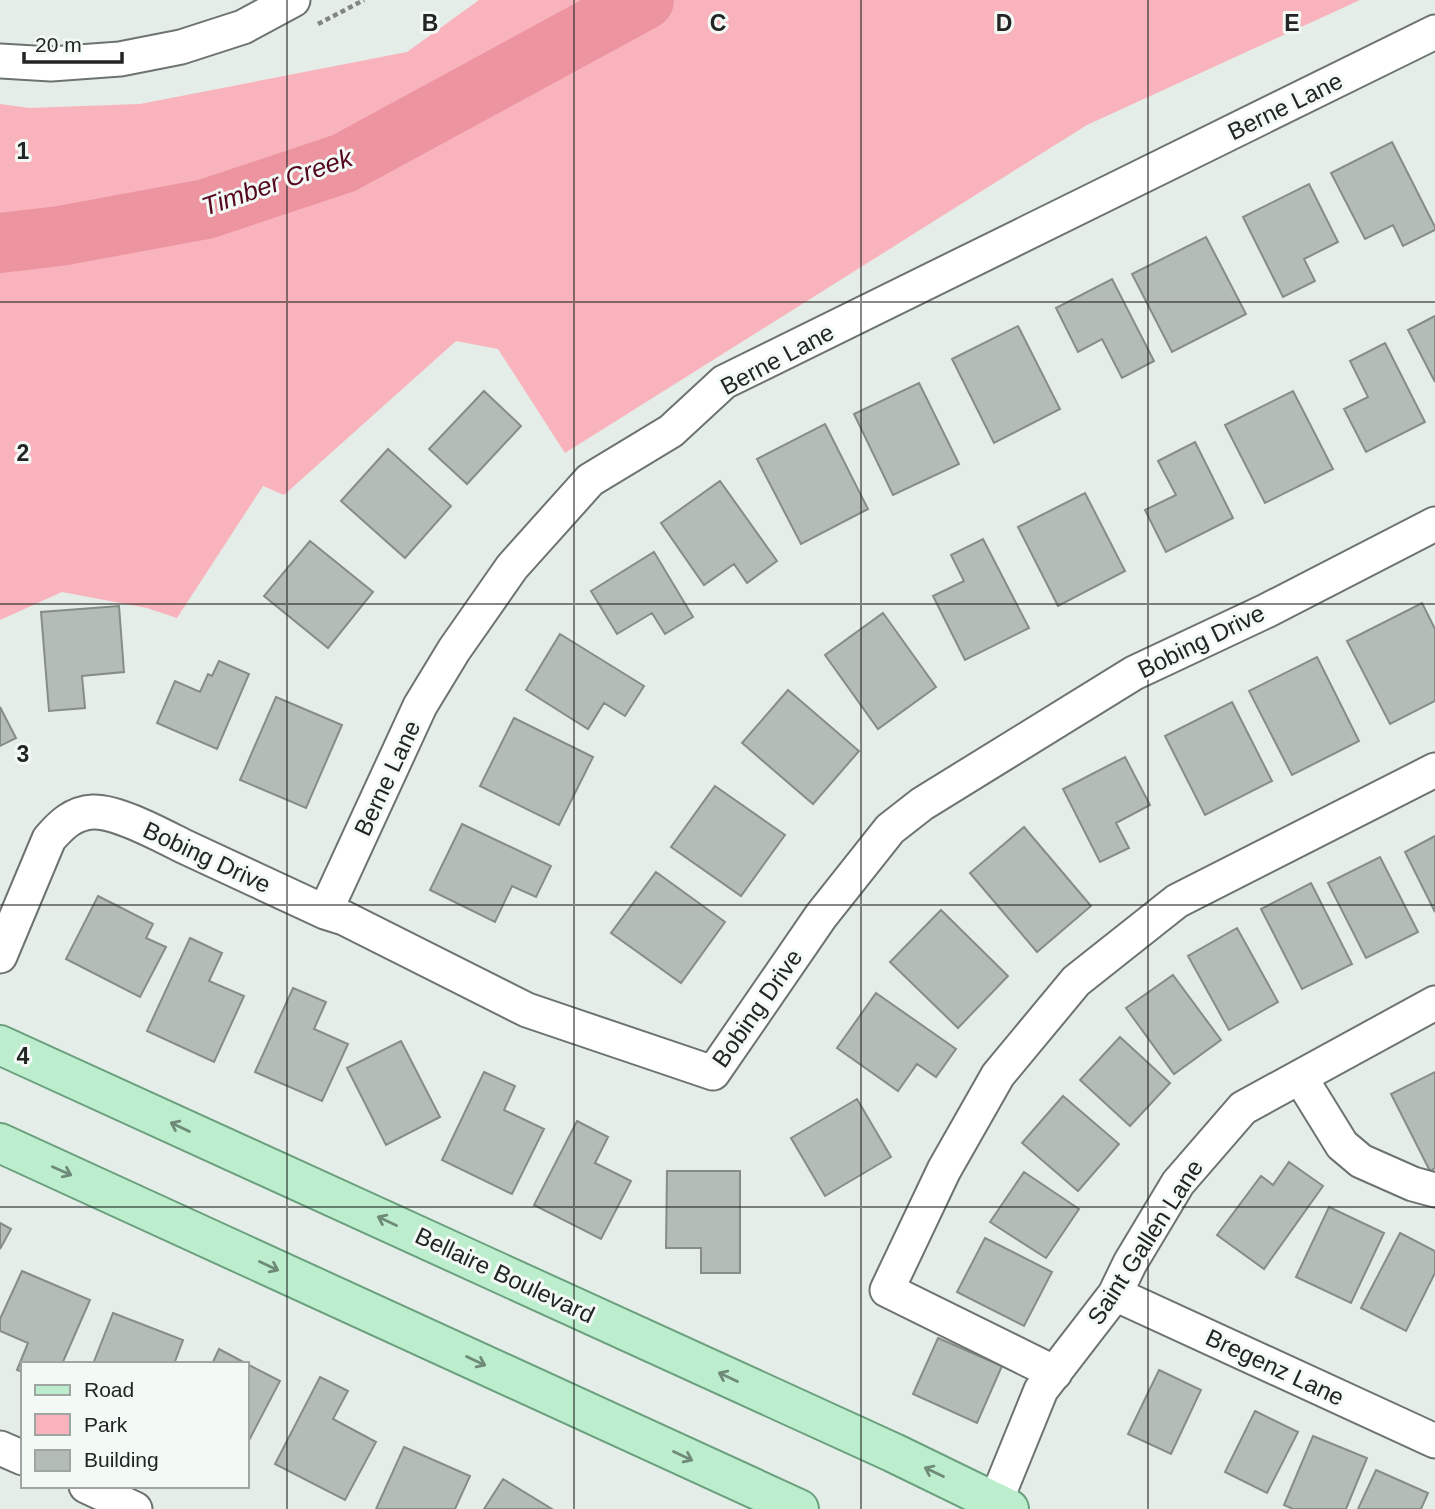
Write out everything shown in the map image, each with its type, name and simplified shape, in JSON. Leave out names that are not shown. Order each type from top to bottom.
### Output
[{"type":"main road","name":"Bellaire Boulevard","points":[[0,1045],[873,1444],[997,1507]]},
{"type":"main road","points":[[0,1143],[799,1509]]},
{"type":"street","points":[[0,61],[51,64],[120,59],[181,47],[243,27],[253,9],[293,0]]},
{"type":"street","name":"Berne Lane","points":[[325,912],[420,706],[454,650],[512,567],[590,480],[671,431],[724,382],[1435,32]]},
{"type":"street","name":"Bobing Drive","points":[[0,956],[49,839],[61,825],[76,816],[94,812],[112,814],[325,912],[345,918],[527,1010],[713,1073],[821,916],[890,829],[922,804],[1134,673],[1266,611],[1435,524]]},
{"type":"street","points":[[1055,1373],[887,1290],[944,1170],[998,1075],[1076,981],[1177,901],[1435,770]]},
{"type":"street","name":"Saint Gallen Lane","points":[[997,1507],[1041,1390],[1115,1294],[1130,1263],[1178,1183],[1243,1108],[1435,1003]]},
{"type":"street","points":[[1300,1077],[1342,1145],[1361,1161],[1413,1184],[1435,1190]]},
{"type":"street","name":"Bregenz Lane","points":[[1115,1294],[1435,1441]]},
{"type":"street","points":[[0,1448],[21,1457]]},
{"type":"street","points":[[90,1488],[135,1509]]},
{"type":"green space","points":[[479,0],[1360,0],[1087,125],[565,453],[498,349],[456,341],[284,495],[263,486],[177,618],[147,608],[62,592],[0,620],[0,104],[29,108],[140,104],[407,52]]},
{"type":"building","points":[[1392,142],[1435,227],[1435,230],[1403,246],[1393,225],[1365,239],[1331,173]]},
{"type":"building","points":[[1309,184],[1338,242],[1304,259],[1315,281],[1283,297],[1243,217]]},
{"type":"building","points":[[1206,237],[1246,314],[1172,352],[1132,274]]},
{"type":"building","points":[[1112,279],[1154,361],[1122,378],[1102,339],[1078,352],[1056,308]]},
{"type":"building","points":[[1435,316],[1435,382],[1408,330]]},
{"type":"building","points":[[1018,326],[1060,409],[994,443],[952,359]]},
{"type":"building","points":[[1385,343],[1425,422],[1366,452],[1344,409],[1368,397],[1350,361]]},
{"type":"building","points":[[919,383],[959,464],[893,495],[854,414]]},
{"type":"building","points":[[484,391],[521,426],[467,484],[429,449]]},
{"type":"building","points":[[1293,391],[1333,469],[1265,503],[1225,425]]},
{"type":"building","points":[[825,424],[868,509],[801,544],[757,459]]},
{"type":"building","points":[[1195,442],[1233,518],[1166,552],[1145,510],[1176,495],[1158,461]]},
{"type":"building","points":[[388,449],[451,506],[405,558],[341,501]]},
{"type":"building","points":[[720,481],[777,561],[747,583],[734,564],[704,585],[661,523]]},
{"type":"building","points":[[1085,493],[1125,571],[1058,606],[1018,527]]},
{"type":"building","points":[[983,539],[1029,628],[965,660],[933,596],[964,581],[951,555]]},
{"type":"building","points":[[310,541],[373,592],[328,648],[264,596]]},
{"type":"building","points":[[654,552],[693,617],[665,634],[652,613],[617,634],[591,591]]},
{"type":"building","points":[[1422,603],[1435,629],[1435,701],[1390,724],[1347,641]]},
{"type":"building","points":[[119,606],[124,672],[82,676],[85,708],[49,711],[41,612]]},
{"type":"building","points":[[883,613],[936,687],[878,729],[825,655]]},
{"type":"building","points":[[560,634],[644,686],[625,716],[604,703],[588,729],[526,690]]},
{"type":"building","points":[[1317,657],[1359,741],[1292,775],[1249,691]]},
{"type":"building","points":[[219,661],[249,674],[217,749],[157,723],[175,681],[200,692],[208,674],[212,676]]},
{"type":"building","points":[[788,690],[859,751],[813,804],[742,743]]},
{"type":"building","points":[[276,697],[342,725],[306,808],[240,780]]},
{"type":"building","points":[[1232,702],[1272,781],[1205,815],[1165,736]]},
{"type":"building","points":[[0,707],[16,738],[0,746]]},
{"type":"building","points":[[514,718],[593,757],[559,825],[480,786]]},
{"type":"building","points":[[1125,757],[1150,805],[1116,823],[1129,848],[1100,862],[1063,789]]},
{"type":"building","points":[[715,786],[785,835],[741,896],[671,847]]},
{"type":"building","points":[[462,824],[551,866],[536,897],[512,886],[495,922],[430,890]]},
{"type":"building","points":[[1024,827],[1091,906],[1037,952],[970,873]]},
{"type":"building","points":[[1435,836],[1435,912],[1405,852]]},
{"type":"building","points":[[1380,857],[1418,932],[1366,958],[1328,883]]},
{"type":"building","points":[[656,872],[725,922],[681,983],[611,933]]},
{"type":"building","points":[[1311,883],[1352,964],[1302,989],[1261,909]]},
{"type":"building","points":[[98,896],[153,924],[146,938],[166,947],[140,997],[66,959]]},
{"type":"building","points":[[941,910],[1008,976],[958,1028],[890,962]]},
{"type":"building","points":[[1237,928],[1278,1002],[1229,1030],[1188,956]]},
{"type":"building","points":[[190,938],[222,953],[209,981],[244,996],[214,1062],[147,1031]]},
{"type":"building","points":[[1173,975],[1221,1040],[1174,1074],[1126,1008]]},
{"type":"building","points":[[293,988],[326,1002],[314,1029],[348,1044],[322,1101],[255,1072]]},
{"type":"building","points":[[876,993],[956,1049],[936,1077],[917,1064],[898,1091],[837,1048]]},
{"type":"building","points":[[1120,1037],[1170,1083],[1130,1126],[1080,1080]]},
{"type":"building","points":[[401,1041],[440,1117],[386,1145],[347,1068]]},
{"type":"building","points":[[484,1072],[515,1086],[504,1110],[544,1129],[512,1194],[442,1160]]},
{"type":"building","points":[[1435,1072],[1435,1168],[1430,1171],[1391,1094]]},
{"type":"building","points":[[1063,1096],[1119,1144],[1078,1191],[1022,1143]]},
{"type":"building","points":[[857,1099],[891,1157],[825,1196],[791,1138]]},
{"type":"building","points":[[577,1121],[608,1137],[595,1163],[631,1181],[601,1239],[534,1205]]},
{"type":"building","points":[[1289,1162],[1323,1186],[1264,1269],[1217,1235],[1261,1176],[1273,1185]]},
{"type":"building","points":[[667,1171],[740,1171],[740,1273],[701,1273],[701,1248],[666,1248]]},
{"type":"building","points":[[1024,1172],[1079,1209],[1046,1258],[990,1222]]},
{"type":"building","points":[[1329,1207],[1384,1233],[1351,1303],[1296,1277]]},
{"type":"building","points":[[0,1223],[11,1229],[0,1249]]},
{"type":"building","points":[[1400,1233],[1435,1251],[1435,1273],[1406,1331],[1361,1308]]},
{"type":"building","points":[[985,1238],[1052,1272],[1024,1326],[957,1292]]},
{"type":"building","points":[[22,1271],[90,1300],[63,1362],[21,1362],[21,1371],[17,1370],[28,1343],[0,1331],[0,1319]]},
{"type":"building","points":[[113,1313],[183,1340],[175,1362],[94,1362]]},
{"type":"building","points":[[938,1338],[1002,1366],[977,1423],[913,1394]]},
{"type":"building","points":[[219,1349],[243,1362],[213,1362]]},
{"type":"building","points":[[248,1365],[280,1381],[248,1442]]},
{"type":"building","points":[[1159,1370],[1201,1390],[1171,1454],[1128,1434]]},
{"type":"building","points":[[320,1377],[348,1391],[333,1419],[376,1442],[345,1500],[275,1464]]},
{"type":"building","points":[[1255,1411],[1298,1432],[1267,1493],[1225,1472]]},
{"type":"building","points":[[1313,1436],[1367,1458],[1346,1509],[1293,1509],[1284,1505]]},
{"type":"building","points":[[404,1447],[470,1476],[455,1509],[376,1509]]},
{"type":"building","points":[[1376,1470],[1428,1493],[1421,1509],[1358,1509]]},
{"type":"building","points":[[503,1479],[552,1509],[484,1509]]},
{"type":"waterway","name":"Timber Creek","points":[[0,243],[60,236],[206,209],[344,163],[644,0]]}]
